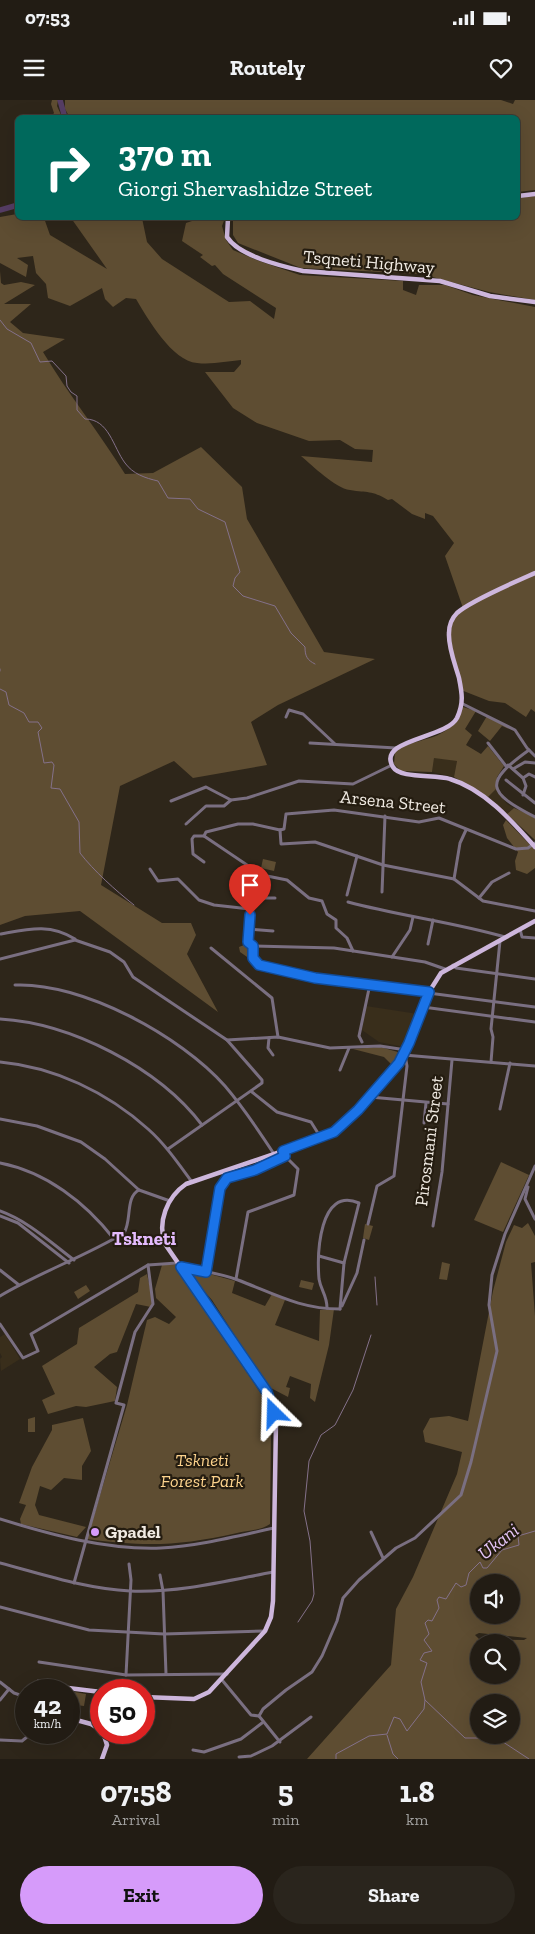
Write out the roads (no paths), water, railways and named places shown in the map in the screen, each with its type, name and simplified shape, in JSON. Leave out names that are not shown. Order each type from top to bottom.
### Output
[{"type":"main road","points":[[520,196],[535,194]]},
{"type":"main road","name":"Tsqneti Highway","points":[[228,220],[227,237],[237,249],[290,268],[303,271],[440,281],[490,296],[535,302]]},
{"type":"main road","points":[[534,845],[482,795],[467,785],[437,775],[403,774],[392,766],[391,755],[396,748],[415,739],[442,732],[455,721],[463,704],[448,633],[453,618],[464,608],[535,573]]},
{"type":"main road","points":[[155,1697],[194,1699],[205,1694],[222,1680],[265,1631],[272,1609],[274,1528],[276,1422],[273,1405],[267,1392],[165,1244],[162,1233],[166,1209],[178,1189],[192,1182],[274,1154],[284,1153],[322,1138],[341,1127],[370,1097],[405,1053],[429,992],[445,969],[535,921]]},
{"type":"main road","points":[[102,1759],[106,1744]]},
{"type":"street","points":[[463,704],[515,730],[535,756]]},
{"type":"street","points":[[286,717],[289,710],[301,712],[336,744]]},
{"type":"street","points":[[310,743],[396,748]]},
{"type":"street","points":[[488,743],[507,766],[523,778],[526,786],[523,795]]},
{"type":"street","points":[[529,750],[507,766],[498,777],[498,790],[508,803],[535,817]]},
{"type":"street","points":[[513,769],[525,762],[535,763]]},
{"type":"street","points":[[186,824],[206,806],[224,806],[231,800],[254,797],[299,781],[353,784],[392,766]]},
{"type":"street","points":[[523,778],[529,774],[535,777]]},
{"type":"street","points":[[506,780],[535,803]]},
{"type":"street","points":[[171,801],[206,787],[231,800]]},
{"type":"street","name":"Arsena Street","points":[[280,830],[284,829],[286,814],[334,810],[419,822],[439,818],[516,849],[528,848],[534,845]]},
{"type":"street","points":[[382,892],[385,816]]},
{"type":"street","points":[[204,836],[206,832],[238,824],[253,824],[280,830],[281,844],[315,842],[383,865],[454,879],[483,901],[535,911]]},
{"type":"street","points":[[454,879],[460,843],[466,830]]},
{"type":"street","points":[[204,862],[193,854],[192,839],[194,836],[204,836],[262,875],[287,880],[309,898],[322,901],[327,914],[336,920],[336,928],[347,938],[352,951]]},
{"type":"street","points":[[347,895],[357,856]]},
{"type":"street","points":[[150,869],[158,881],[180,880],[183,886],[199,900],[214,905],[250,909]]},
{"type":"street","points":[[254,870],[248,928],[248,942],[253,946],[352,951],[425,962],[445,969]]},
{"type":"street","points":[[479,898],[492,882],[509,873]]},
{"type":"street","points":[[253,887],[262,875]]},
{"type":"street","points":[[243,884],[253,887]]},
{"type":"street","points":[[252,898],[275,898]]},
{"type":"street","points":[[348,902],[413,917],[435,920],[503,939],[492,1017],[491,1062]]},
{"type":"street","points":[[392,957],[410,930],[413,917]]},
{"type":"street","points":[[428,944],[435,920]]},
{"type":"street","points":[[1,934],[30,928],[50,928],[59,930],[75,940],[110,952],[124,962],[133,977],[227,1040],[262,1080],[262,1083],[252,1092],[168,1149]]},
{"type":"street","points":[[248,928],[273,931]]},
{"type":"street","points":[[520,929],[522,937],[535,938]]},
{"type":"street","points":[[0,959],[75,940]]},
{"type":"street","points":[[253,946],[255,961],[259,965],[270,969],[315,978],[495,1000],[535,1007]]},
{"type":"street","points":[[211,948],[272,998],[278,1038]]},
{"type":"street","points":[[453,965],[456,968],[535,979]]},
{"type":"street","points":[[362,1042],[359,1040],[360,1028],[370,984]]},
{"type":"street","points":[[15,985],[57,988],[116,1010],[162,1035],[189,1054],[225,1086],[274,1154]]},
{"type":"street","points":[[423,1007],[535,1022]]},
{"type":"street","points":[[0,1019],[46,1027],[99,1046],[162,1085],[193,1112],[202,1125]]},
{"type":"street","points":[[269,1038],[268,1048],[273,1055]]},
{"type":"street","points":[[227,1040],[278,1038],[330,1048],[380,1046],[405,1053],[452,1060],[535,1066]]},
{"type":"street","points":[[340,1070],[349,1048]]},
{"type":"street","points":[[368,1224],[377,1186],[394,1176],[407,1061],[405,1053]]},
{"type":"street","name":"Pirosmani Street","points":[[433,1226],[442,1172],[452,1060]]},
{"type":"street","points":[[0,1062],[36,1068],[60,1075],[100,1095],[147,1128],[168,1149],[192,1182]]},
{"type":"street","points":[[500,1109],[510,1063]]},
{"type":"street","points":[[252,1092],[277,1112],[311,1122],[322,1138]]},
{"type":"street","points":[[370,1097],[403,1102],[448,1104]]},
{"type":"street","points":[[424,1123],[426,1103]]},
{"type":"street","points":[[0,1118],[37,1126],[81,1142],[105,1159],[139,1190],[170,1201]]},
{"type":"street","points":[[206,1272],[222,1183],[227,1178],[255,1170],[284,1153],[298,1169],[294,1195],[248,1212],[236,1279]]},
{"type":"street","points":[[0,1163],[29,1171],[54,1183],[100,1222],[114,1239]]},
{"type":"street","points":[[259,1716],[263,1709],[312,1672],[322,1656],[337,1621],[343,1598],[383,1558],[396,1548],[416,1538],[461,1495],[466,1482],[497,1351],[489,1305],[492,1275],[505,1234],[535,1166]]},
{"type":"street","points":[[531,1177],[525,1199],[535,1219]]},
{"type":"street","points":[[0,1296],[114,1239],[128,1228],[132,1196],[139,1190]]},
{"type":"street","points":[[327,1308],[327,1296],[322,1290],[320,1281],[319,1256],[324,1221],[336,1202],[350,1201],[357,1202],[358,1206],[344,1263],[340,1309]]},
{"type":"street","points":[[0,1211],[15,1216],[54,1248],[74,1260]]},
{"type":"street","points":[[0,1216],[18,1223],[45,1241]]},
{"type":"street","points":[[340,1309],[357,1272],[364,1240]]},
{"type":"street","points":[[54,1248],[69,1263]]},
{"type":"street","points":[[319,1256],[344,1263]]},
{"type":"street","points":[[74,1583],[124,1405],[116,1403],[135,1332],[154,1304],[148,1264]]},
{"type":"street","points":[[0,1324],[23,1358],[30,1356],[38,1351],[31,1334],[148,1264],[180,1265],[236,1279],[271,1291],[292,1303],[320,1310],[327,1308],[340,1309]]},
{"type":"street","points":[[0,1270],[19,1285]]},
{"type":"street","points":[[0,1519],[85,1541],[125,1547],[164,1548],[206,1543],[274,1528]]},
{"type":"street","points":[[371,1532],[383,1558]]},
{"type":"street","points":[[0,1563],[74,1583],[130,1591],[188,1588],[273,1572]]},
{"type":"street","points":[[126,1675],[130,1591],[129,1564]]},
{"type":"street","points":[[160,1575],[166,1674]]},
{"type":"street","points":[[0,1606],[89,1630],[164,1634],[265,1631]]},
{"type":"street","points":[[39,1662],[126,1675],[227,1674]]},
{"type":"street","points":[[222,1680],[251,1715],[259,1716]]},
{"type":"street","points":[[0,1682],[15,1693]]},
{"type":"street","points":[[0,1700],[9,1689]]},
{"type":"street","points":[[259,1716],[262,1723],[280,1742]]},
{"type":"street","points":[[239,1757],[251,1756],[280,1742],[311,1717]]},
{"type":"street","points":[[194,1750],[204,1752],[241,1740],[262,1723]]},
{"type":"street","points":[[0,1740],[15,1741]]},
{"type":"waterway","points":[[60,100],[64,115]]},
{"type":"waterway","points":[[0,210],[15,206]]},
{"type":"waterway","points":[[0,320],[7,329],[31,343],[40,362],[52,361],[66,376],[67,386],[77,396],[77,410],[85,419],[93,420],[105,429],[121,457],[132,470],[144,477],[158,481],[168,498],[190,499],[198,509],[225,522],[240,572],[235,578],[233,586],[243,596],[275,606],[291,633],[305,647],[307,657],[315,664]]},
{"type":"waterway","points":[[0,689],[6,692],[9,705],[24,713],[29,722],[38,722],[42,728],[38,732],[44,763],[52,762],[54,765],[51,788],[60,789],[79,822],[80,853],[105,880],[134,905]]},
{"type":"waterway","points":[[375,1277],[377,1305]]},
{"type":"waterway","points":[[298,1622],[312,1601],[314,1594],[310,1541],[304,1511],[309,1461],[321,1435],[335,1425],[353,1390],[371,1335]]},
{"type":"waterway","name":"Ukani","points":[[336,1759],[336,1754],[369,1736],[387,1734],[394,1717],[400,1719],[407,1731],[424,1709],[425,1700],[421,1682],[427,1663],[420,1660],[424,1653],[432,1651],[424,1640],[429,1634],[425,1623],[428,1620],[432,1621],[439,1608],[437,1600],[439,1597],[446,1599],[456,1583],[461,1587],[466,1585],[469,1573],[480,1562],[483,1568],[487,1568],[502,1550],[519,1545],[518,1536],[535,1531]]},
{"type":"waterway","points":[[425,1700],[465,1738],[497,1738],[529,1759]]},
{"type":"waterway","points":[[387,1735],[393,1754],[398,1759]]},
{"type":"place","name":"Gpadel","points":[[95,1532]]},
{"type":"district","name":"Tskneti","points":[[144,1238]]},
{"type":"park label","name":"Tskneti Forest Park","points":[[202,1470]]}]
